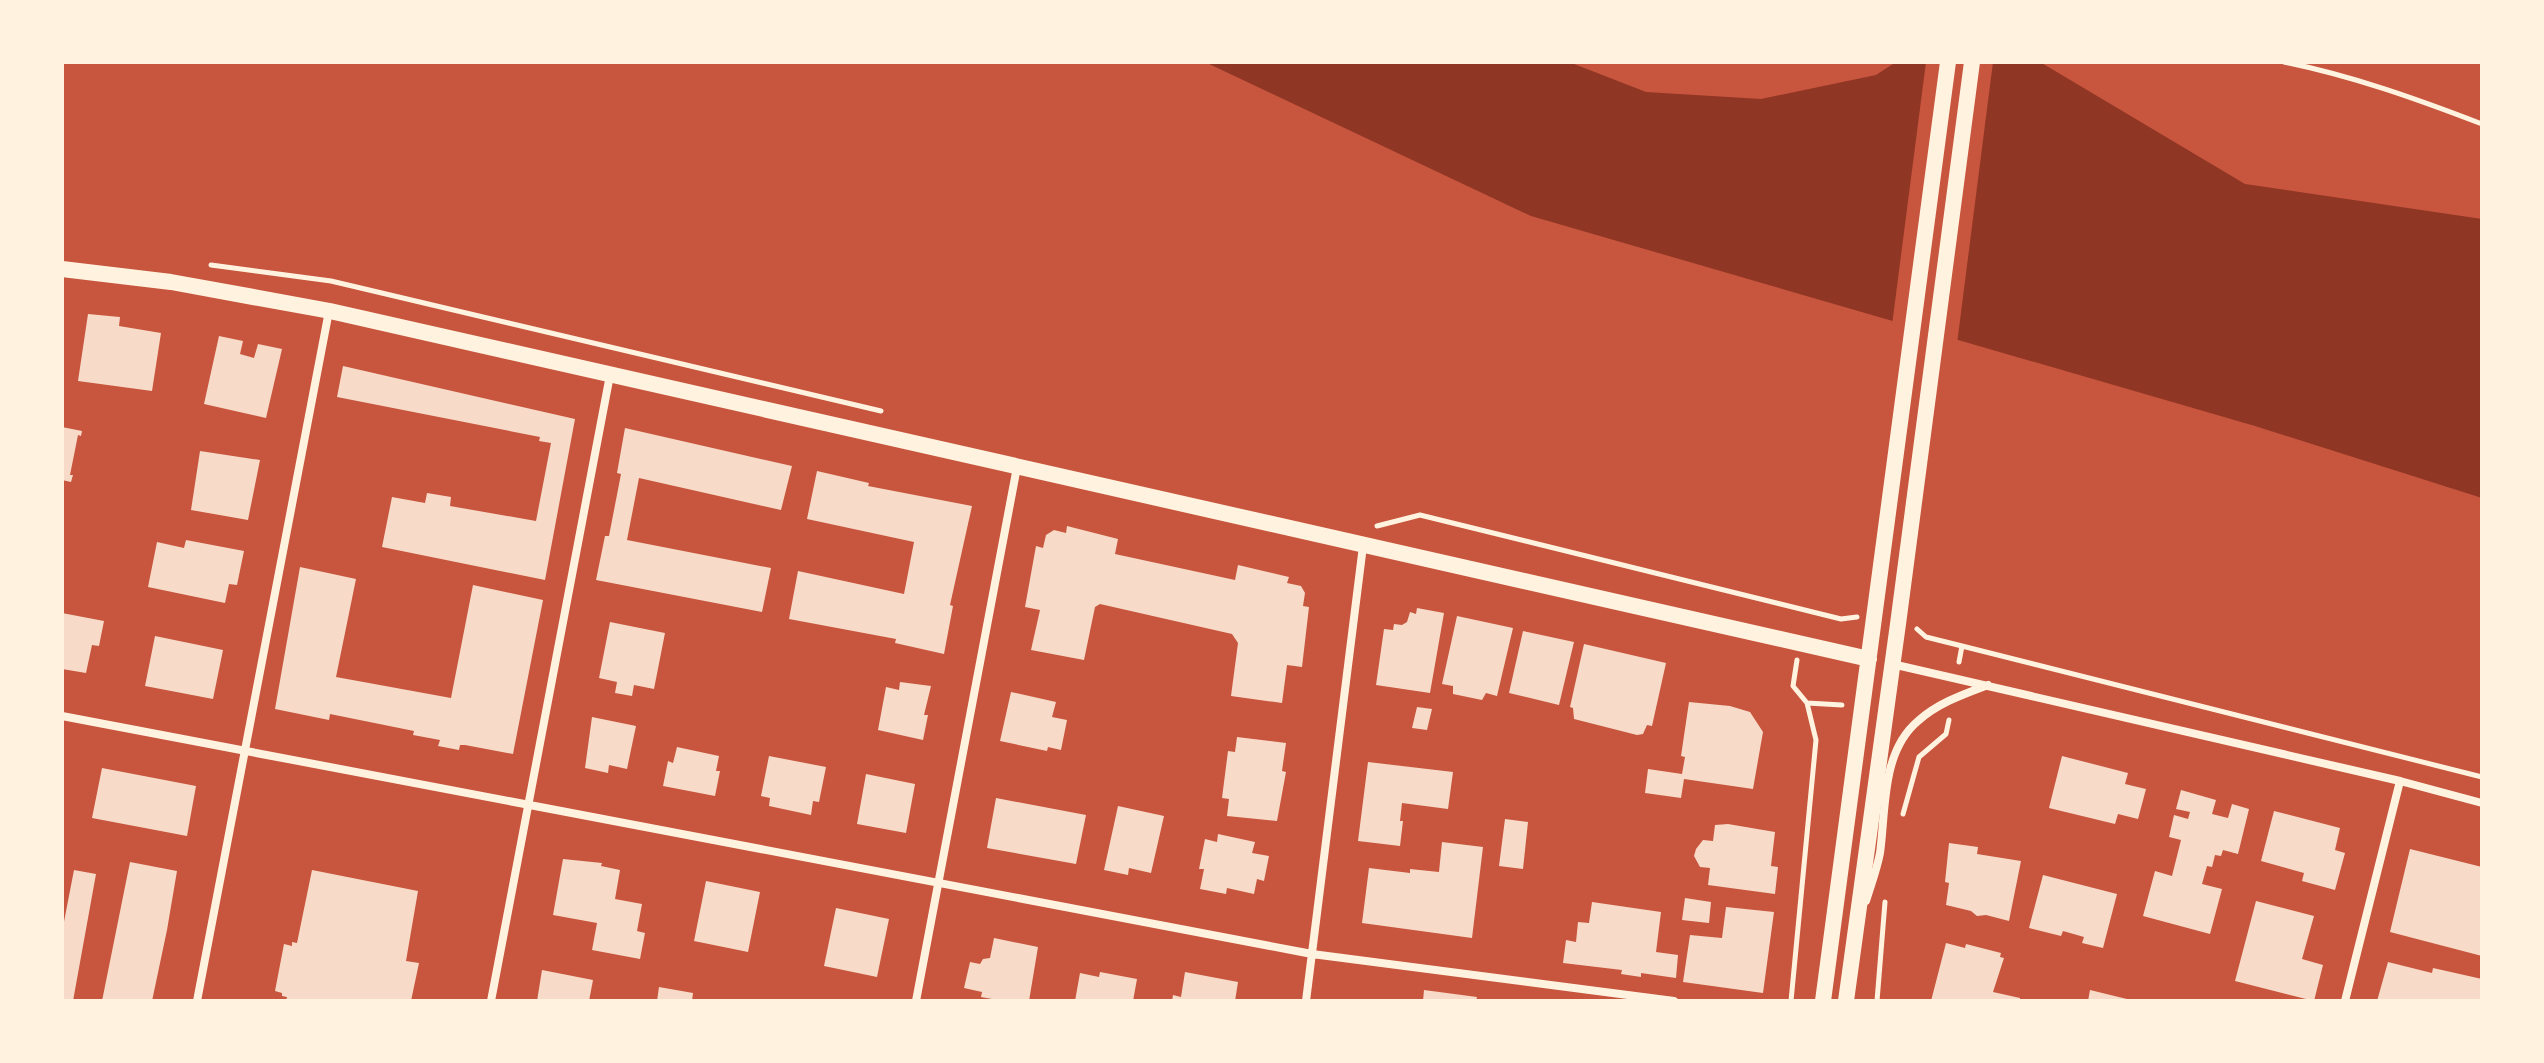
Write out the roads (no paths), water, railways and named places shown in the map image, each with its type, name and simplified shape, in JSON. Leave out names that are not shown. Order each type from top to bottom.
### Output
[{"type":"main road","points":[[1823,1001],[1869,659],[1867,619],[1948,62]]},
{"type":"main road","points":[[1846,1001],[1972,62]]},
{"type":"main road","points":[[62,269],[159,280],[330,311],[1869,659]]},
{"type":"street","points":[[197,1001],[330,311]]},
{"type":"street","points":[[491,1001],[610,375]]},
{"type":"street","points":[[916,1001],[1017,467]]},
{"type":"street","points":[[1306,1001],[1363,546]]},
{"type":"street","points":[[1892,664],[1989,684],[2482,803]]},
{"type":"street","points":[[1852,949],[1879,856],[1888,785],[1898,748],[1915,723],[1953,699],[1989,684]]},
{"type":"street","points":[[62,716],[1312,954],[1674,1001]]},
{"type":"street","points":[[2345,1001],[2400,781]]}]
